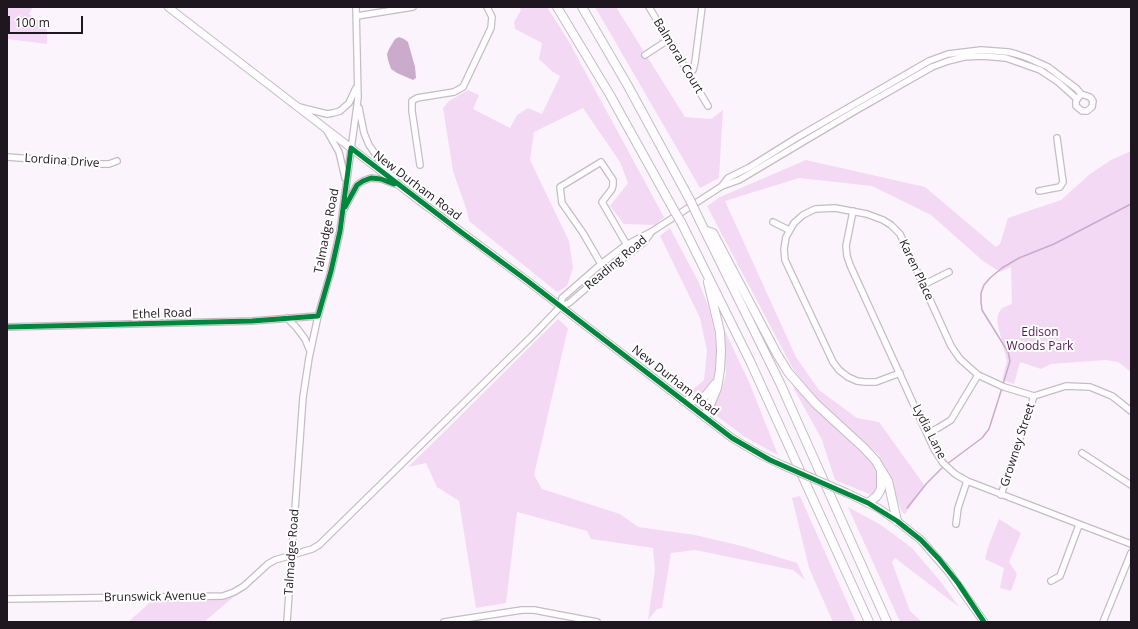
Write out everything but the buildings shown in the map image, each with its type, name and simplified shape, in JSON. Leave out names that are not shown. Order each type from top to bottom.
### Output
[{"type":"highway","points":[[556,7],[610,95],[702,262],[750,360],[869,622]]},
{"type":"highway","points":[[582,7],[628,86],[706,230],[774,371],[887,622]]},
{"type":"highway","points":[[706,230],[713,233],[788,372],[815,403],[876,461],[888,481],[897,521]]},
{"type":"highway","points":[[702,262],[720,332],[721,351],[717,388],[705,417]]},
{"type":"highway","points":[[684,400],[699,400],[704,397],[712,389],[719,377]]},
{"type":"highway","points":[[868,503],[877,496],[881,489],[881,470]]},
{"type":"main road","name":"New Durham Road","points":[[168,7],[403,188],[743,445],[782,465],[868,503],[897,521],[921,540],[939,559],[958,583],[984,622]]},
{"type":"street","name":"Talmadge Road","points":[[287,622],[303,397],[310,351],[340,231],[358,98],[356,7]]},
{"type":"street","points":[[357,16],[413,7]]},
{"type":"street","points":[[420,165],[412,111],[412,101],[417,98],[454,92],[462,87],[491,28],[492,17],[487,7]]},
{"type":"street","name":"Balmoral Court","points":[[649,7],[708,106]]},
{"type":"street","points":[[689,73],[693,70],[695,62],[702,7]]},
{"type":"street","points":[[645,55],[668,40]]},
{"type":"street","points":[[722,186],[728,178],[750,167],[798,137],[929,61],[948,54],[962,51],[981,50],[1008,52],[1028,58],[1048,67],[1077,89],[1081,94],[1088,96],[1093,105],[1090,110],[1086,112],[1078,109],[1076,105],[1081,94]]},
{"type":"street","points":[[651,232],[722,186],[739,180],[932,67],[948,61],[964,57],[982,56],[1006,58],[1040,70],[1058,82],[1077,100]]},
{"type":"street","points":[[296,106],[327,114],[340,111],[349,103],[358,84]]},
{"type":"street","points":[[358,98],[361,121],[369,145],[382,165],[403,188]]},
{"type":"street","points":[[326,129],[339,152],[346,182]]},
{"type":"street","points":[[1039,191],[1060,187],[1063,182],[1057,138]]},
{"type":"street","name":"Lordina Drive","points":[[7,157],[101,164],[109,164],[117,161]]},
{"type":"street","points":[[601,264],[583,233],[562,203],[560,186],[601,162],[613,180],[612,189],[602,202],[631,252]]},
{"type":"street","points":[[342,212],[357,185],[363,181],[371,178],[381,179],[403,188]]},
{"type":"street","name":"Karen Place","points":[[789,230],[803,215],[815,210],[835,208],[854,211],[883,220],[900,234],[951,346],[960,359],[978,375],[1004,387],[1034,396]]},
{"type":"street","name":"Lydia Lane","points":[[854,211],[846,246],[850,265],[934,449],[943,462],[955,474],[967,481],[1078,525],[1131,544]]},
{"type":"street","points":[[772,222],[789,230],[785,243],[785,260],[833,362],[839,370],[848,377],[857,381],[865,382],[876,382],[900,373]]},
{"type":"street","name":"Reading Road","points":[[651,232],[644,242],[570,303],[561,306],[562,298],[601,264],[626,245],[651,232]]},
{"type":"street","points":[[923,285],[949,272]]},
{"type":"street","name":"Brunswick Avenue","points":[[7,599],[223,596],[244,586],[268,564],[276,560],[312,549],[319,545],[561,306]]},
{"type":"street","name":"Ethel Road","points":[[7,327],[183,324],[318,316]]},
{"type":"street","points":[[287,318],[305,339],[310,351]]},
{"type":"street","points":[[928,434],[951,420],[978,375]]},
{"type":"street","points":[[1034,396],[1066,386],[1090,387],[1112,396],[1131,411]]},
{"type":"street","name":"Growney Street","points":[[1001,495],[1034,396]]},
{"type":"street","points":[[1082,453],[1131,485]]},
{"type":"street","points":[[956,524],[958,508],[967,481]]},
{"type":"street","points":[[1051,581],[1060,576],[1078,525]]},
{"type":"street","points":[[1103,622],[1131,553]]},
{"type":"street","points":[[444,622],[522,610],[534,610],[596,622]]},
{"type":"green space","points":[[7,7],[33,7],[29,14],[47,27],[47,44],[7,39]]},
{"type":"green space","points":[[519,7],[547,7],[568,40],[664,217],[655,225],[624,224],[610,206],[628,183],[620,162],[583,108],[534,132],[530,160],[569,241],[573,268],[567,286],[557,292],[469,221],[453,171],[443,108],[449,101],[468,90],[479,95],[473,109],[510,128],[517,115],[528,108],[542,114],[560,76],[553,72],[539,59],[542,43],[515,29],[514,22],[521,10]]},
{"type":"green space","points":[[595,7],[616,7],[685,117],[711,119],[723,110],[719,178],[700,188]]},
{"type":"green space","name":"Edison Woods Park","points":[[1131,151],[1131,372],[1118,362],[1106,360],[1051,364],[1041,369],[1020,362],[1014,384],[1002,380],[1007,361],[997,322],[998,314],[1002,308],[1012,304],[1011,267],[1000,272],[983,261],[931,215],[872,186],[799,178],[725,201],[796,357],[819,390],[857,418],[879,422],[925,486],[905,514],[902,512],[879,455],[817,400],[793,369],[707,206],[720,197],[806,160],[925,187],[996,247],[1000,244],[1008,218],[1061,200],[1090,174],[1111,160]]},
{"type":"green space","points":[[670,228],[699,283],[709,308],[715,334],[717,356],[715,379],[705,390],[695,395],[690,392],[704,380],[707,351],[700,318],[660,236]]},
{"type":"green space","points":[[558,319],[568,328],[534,475],[542,489],[620,514],[638,527],[695,535],[742,546],[797,563],[805,580],[793,570],[695,550],[671,553],[662,608],[657,609],[648,620],[655,570],[653,548],[591,539],[587,531],[517,512],[506,603],[476,608],[459,501],[437,487],[426,463],[408,467]]},
{"type":"green space","points":[[724,329],[749,382],[778,455],[745,437],[713,413],[712,408],[721,391],[726,375]]},
{"type":"green space","points":[[795,386],[869,456],[879,473],[877,487],[872,495],[835,480],[822,440],[793,387]]},
{"type":"green space","points":[[800,496],[856,622],[833,622],[809,568],[792,498]]},
{"type":"green space","points":[[848,507],[881,525],[912,548],[941,582],[959,607],[895,558],[892,562],[910,611],[922,622],[900,622]]},
{"type":"green space","points":[[999,519],[1021,533],[1009,562],[1017,574],[1011,591],[1000,588],[1004,568],[985,559]]},
{"type":"green space","points":[[237,594],[204,622],[128,622],[154,599]]},
{"type":"shaded area","points":[[399,37],[408,42],[415,67],[416,78],[413,80],[391,69],[388,60],[387,54],[389,49],[395,39]]},
{"type":"waterway","points":[[1003,384],[1010,361],[1008,352],[982,310],[981,293],[984,285],[1002,268],[1019,258],[1054,244],[1131,204]]},
{"type":"waterway","points":[[947,464],[982,438],[989,429],[1002,388]]},
{"type":"waterway","points":[[907,508],[927,483],[944,466]]},
{"type":"cycle path","points":[[7,327],[252,321],[318,316],[331,271],[340,231],[351,148],[732,438],[770,460],[868,503],[897,521],[921,540],[939,559],[958,583],[984,622]]},
{"type":"cycle path","points":[[345,207],[357,185],[363,181],[371,178],[381,179],[394,184]]}]
